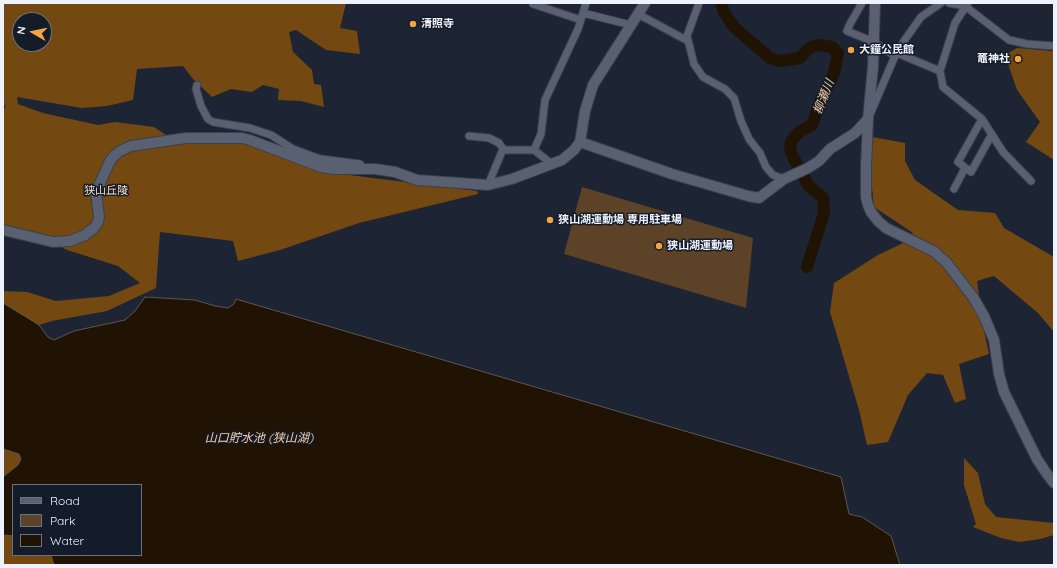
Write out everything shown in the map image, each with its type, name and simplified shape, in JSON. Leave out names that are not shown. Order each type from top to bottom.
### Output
[{"type":"street","points":[[534,150],[541,134],[544,100],[555,79],[582,17],[586,3]]},
{"type":"street","points":[[3,230],[53,242],[70,241],[86,235],[98,222],[99,217],[96,192],[110,161],[120,151],[131,146],[186,138],[234,137],[250,140],[320,167],[333,169],[386,170],[417,180],[488,185],[512,179],[569,156],[580,142],[593,85],[645,3]]},
{"type":"street","points":[[699,3],[687,36],[694,64],[703,77],[724,89],[734,98],[741,121],[749,139],[760,153],[766,167],[773,175],[784,178]]},
{"type":"street","points":[[862,3],[847,31],[874,42],[896,54],[940,71]]},
{"type":"street","points":[[875,3],[873,67],[868,119],[866,185],[866,196],[871,212],[886,228],[935,252],[946,262],[973,297],[984,316],[994,340],[999,374],[1004,392],[1044,471],[1054,483]]},
{"type":"street","points":[[580,142],[672,174],[754,198],[759,198],[784,178],[808,168],[819,161],[830,149],[855,133],[868,119],[896,54],[921,17],[941,3]]},
{"type":"street","points":[[949,3],[966,5],[1009,40],[1027,44],[1054,46]]},
{"type":"street","points":[[533,4],[582,17],[631,25]]},
{"type":"street","points":[[966,5],[955,24],[940,71],[942,87],[982,119],[1003,152],[1031,181]]},
{"type":"street","points":[[638,14],[688,41]]},
{"type":"street","points":[[198,85],[196,89],[201,106],[208,119],[213,122],[250,128],[270,136],[293,149],[320,159],[360,164],[364,169]]},
{"type":"street","points":[[982,119],[958,162],[971,172],[992,134]]},
{"type":"street","points":[[469,136],[489,138],[499,143],[504,150],[534,150],[552,164]]},
{"type":"street","points":[[488,185],[503,149]]},
{"type":"street","points":[[954,189],[965,168]]},
{"type":"green space","name":"狭山丘陵","points":[[3,3],[346,3],[340,28],[357,31],[360,54],[326,50],[296,30],[289,32],[293,52],[312,70],[314,84],[321,85],[324,107],[301,101],[278,100],[279,89],[263,85],[252,92],[231,89],[212,97],[194,80],[183,66],[137,69],[133,100],[107,106],[82,108],[17,97],[18,104],[43,113],[98,125],[115,122],[154,127],[166,135],[212,136],[251,143],[317,171],[477,191],[478,194],[359,223],[280,250],[238,261],[233,241],[160,232],[156,288],[107,311],[52,321],[39,325],[3,303],[3,291],[27,292],[56,301],[109,296],[140,283],[118,266],[67,250],[29,232],[3,225],[3,111],[6,105],[3,106]]},
{"type":"green space","points":[[1054,47],[1054,160],[1026,142],[1040,122],[1017,90],[1005,55],[1017,48],[1052,51]]},
{"type":"green space","points":[[872,137],[905,143],[905,161],[915,180],[958,210],[995,213],[1004,228],[1054,257],[1054,332],[1038,313],[994,276],[977,281],[983,326],[989,354],[959,364],[966,399],[955,403],[943,375],[927,373],[908,395],[888,442],[867,445],[859,410],[830,312],[834,283],[878,255],[901,244],[913,233],[874,207],[870,169]]},
{"type":"green space","name":"狭山湖運動場","points":[[582,187],[753,238],[746,308],[564,254]]},
{"type":"green space","points":[[3,449],[19,454],[21,459],[19,465],[3,477]]},
{"type":"green space","points":[[964,458],[978,473],[985,504],[996,517],[1054,523],[1054,535],[1019,542],[1001,538],[973,527],[976,524],[964,485]]},
{"type":"green space","points":[[3,536],[12,536],[12,556],[51,556],[54,565],[3,565]]},
{"type":"water","name":"山口貯水池 (狭山湖)","points":[[145,297],[195,300],[228,308],[234,304],[236,299],[841,477],[849,514],[862,517],[891,536],[900,565],[54,565],[51,556],[142,556],[142,484],[12,484],[12,536],[3,536],[3,477],[18,465],[21,459],[19,454],[3,449],[3,303],[39,325],[48,337],[54,340],[74,331],[125,320],[135,311]]},
{"type":"waterway","name":"柳瀬川","points":[[721,3],[724,12],[734,27],[770,58],[780,61],[800,58],[809,48],[818,45],[832,47],[838,53],[834,73],[820,102],[812,125],[799,132],[792,140],[790,145],[791,153],[808,185],[823,198],[824,213],[807,267]]},
{"type":"place","name":"清照寺","points":[[413,24]]},
{"type":"place","name":"大鐘公民館","points":[[851,50]]},
{"type":"place","name":"竈神社","points":[[1018,59]]},
{"type":"place","name":"狭山湖運動場 専用駐車場","points":[[550,220]]},
{"type":"place","name":"狭山湖運動場","points":[[659,246]]}]
